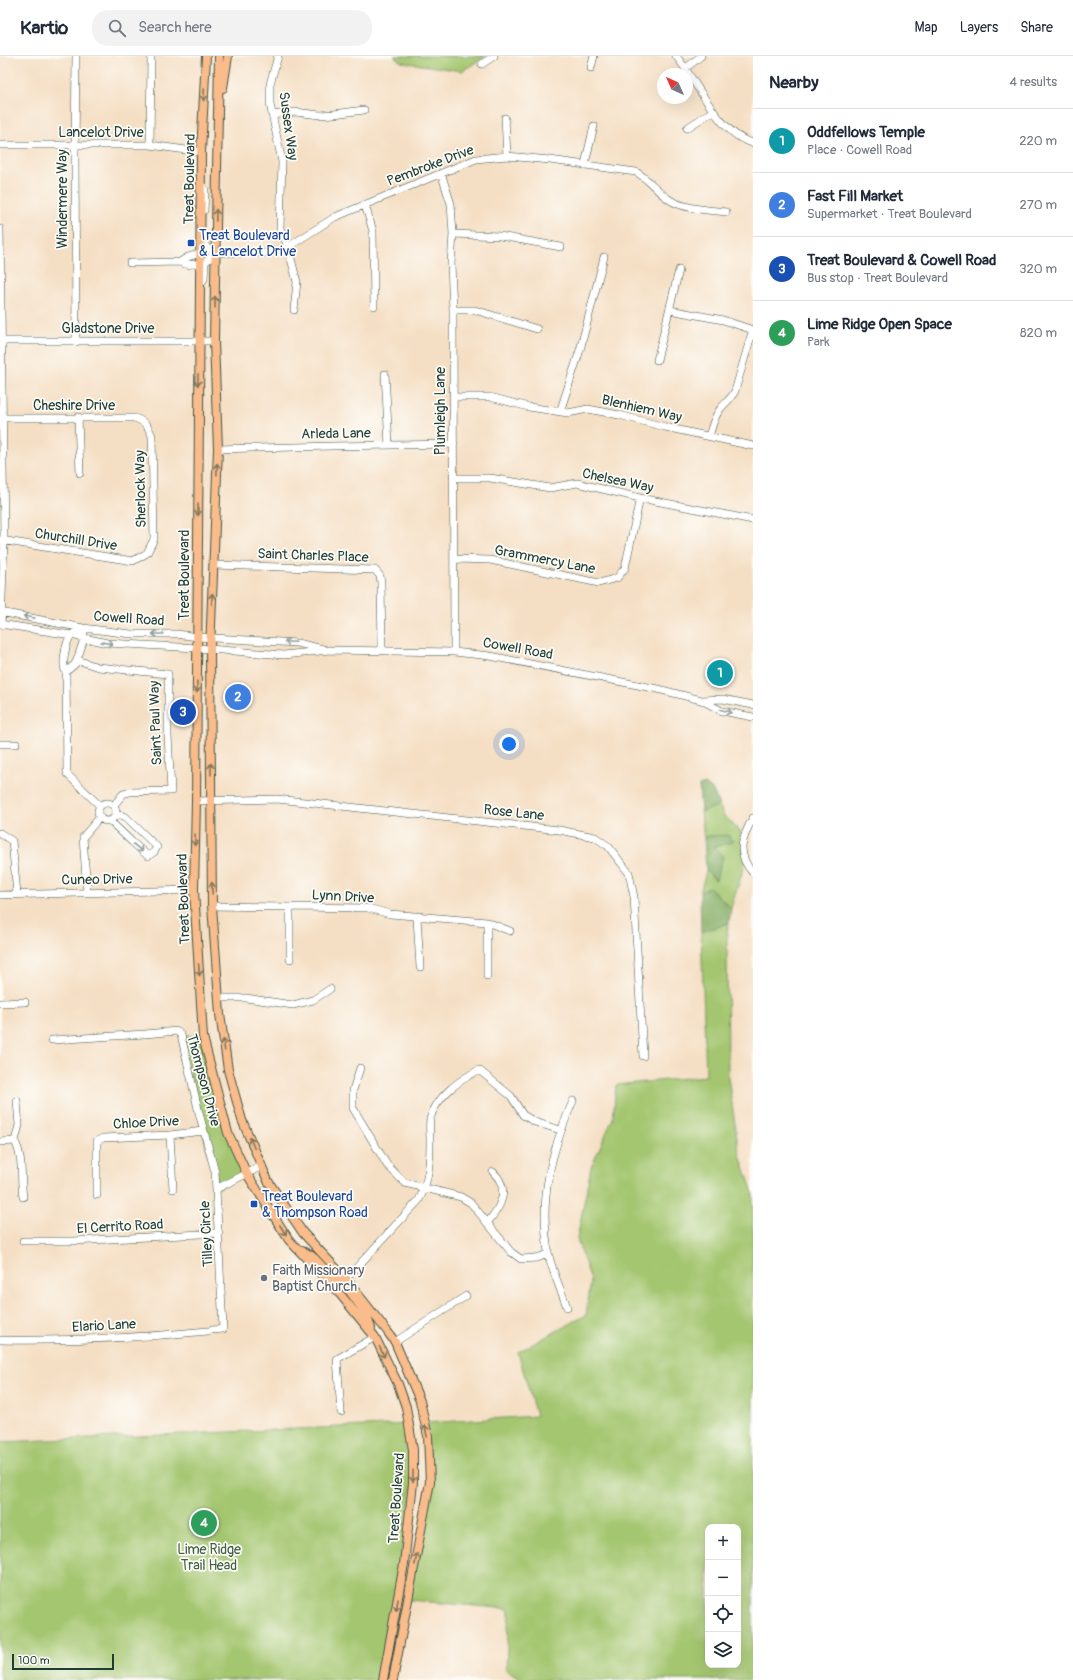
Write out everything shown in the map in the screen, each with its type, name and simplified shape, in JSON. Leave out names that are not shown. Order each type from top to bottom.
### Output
[{"type":"main road","name":"Treat Boulevard","points":[[206,56],[201,152],[194,890],[204,1037],[228,1133],[247,1174],[289,1240],[340,1294],[374,1336],[398,1384],[406,1407],[413,1450],[413,1483],[404,1564],[383,1680]]},
{"type":"main road","name":"Treat Boulevard","points":[[219,56],[214,341],[218,449],[210,650],[212,906],[219,998],[228,1070],[242,1120],[268,1181],[303,1233],[346,1280],[387,1331],[394,1342],[420,1401],[428,1436],[430,1482],[393,1680]]},
{"type":"main road","points":[[217,123],[228,56]]},
{"type":"main road","points":[[298,1250],[312,1256],[332,1277],[346,1280],[345,1285],[347,1290],[366,1314],[374,1336]]},
{"type":"street","name":"Windermere Way","points":[[76,56],[74,146],[76,342]]},
{"type":"street","points":[[150,145],[151,56]]},
{"type":"street","name":"Sussex Way","points":[[278,56],[270,84],[270,104],[282,162],[280,228],[288,247],[297,282],[294,310]]},
{"type":"street","points":[[482,64],[494,56]]},
{"type":"street","points":[[591,68],[594,56]]},
{"type":"street","points":[[676,56],[686,68],[701,56]]},
{"type":"street","points":[[693,79],[713,111],[735,135],[746,142],[753,144]]},
{"type":"street","points":[[272,115],[294,112],[320,115],[364,110]]},
{"type":"street","points":[[687,128],[713,111]]},
{"type":"street","points":[[505,118],[507,156]]},
{"type":"street","points":[[585,164],[594,126]]},
{"type":"street","name":"Lancelot Drive","points":[[0,145],[150,145],[201,152]]},
{"type":"street","name":"Pembroke Drive","points":[[215,254],[266,253],[288,247],[335,217],[476,159],[507,156],[585,164],[636,172],[646,178],[666,197],[678,204],[726,212]]},
{"type":"street","name":"Plumleigh Lane","points":[[441,173],[451,204],[453,234],[451,264],[454,397],[454,652]]},
{"type":"street","points":[[200,284],[204,280],[205,262],[215,254],[210,251],[204,242],[205,190],[201,184]]},
{"type":"street","points":[[365,205],[373,230],[374,306]]},
{"type":"street","points":[[0,229],[2,341],[2,541],[0,624]]},
{"type":"street","points":[[453,234],[500,236],[561,247]]},
{"type":"street","points":[[180,262],[188,257],[201,253]]},
{"type":"street","points":[[560,412],[580,350],[604,257]]},
{"type":"street","points":[[130,263],[201,263]]},
{"type":"street","points":[[657,360],[679,270]]},
{"type":"street","points":[[453,310],[475,310],[537,329]]},
{"type":"street","points":[[670,310],[723,320],[753,330],[735,390],[730,400],[720,408],[709,436]]},
{"type":"street","name":"Gladstone Drive","points":[[2,341],[214,341]]},
{"type":"street","points":[[385,374],[389,445]]},
{"type":"street","name":"Blenhiem Way","points":[[454,397],[490,397],[529,407],[568,413],[588,409],[753,446]]},
{"type":"street","points":[[78,417],[80,473]]},
{"type":"street","name":"Cheshire Drive","points":[[1,418],[134,418],[141,420],[147,425]]},
{"type":"street","name":"Sherlock Way","points":[[147,425],[152,436],[154,539],[147,553]]},
{"type":"street","name":"Arleda Lane","points":[[218,449],[454,444]]},
{"type":"street","name":"Chelsea Way","points":[[453,478],[490,478],[550,488],[577,483],[640,498],[753,520]]},
{"type":"street","name":"Grammercy Lane","points":[[455,559],[490,560],[599,583],[617,578],[625,568],[640,498]]},
{"type":"street","name":"Churchill Drive","points":[[2,541],[133,561],[147,553]]},
{"type":"street","name":"Saint Charles Place","points":[[214,565],[375,570],[380,576],[381,583],[382,651]]},
{"type":"street","name":"Cowell Road","points":[[1,612],[83,628],[131,634],[178,634],[197,637],[297,643],[329,650]]},
{"type":"street","name":"Cowell Road","points":[[0,624],[71,635],[107,644],[197,648],[284,655],[329,650],[454,652],[527,662],[658,689],[700,700],[722,711],[753,717]]},
{"type":"street","points":[[66,672],[75,664],[77,660],[84,639],[83,628],[71,635],[63,660],[66,672],[67,774],[100,806]]},
{"type":"street","name":"Saint Paul Way","points":[[77,660],[98,667],[168,674],[168,736],[171,791],[130,792],[123,794],[114,805]]},
{"type":"street","name":"Cowell Road","points":[[700,700],[723,699],[753,705]]},
{"type":"street","points":[[0,744],[16,744]]},
{"type":"street","name":"Rose Lane","points":[[196,801],[277,799],[554,829],[595,837],[608,846],[629,873],[634,897],[643,1056]]},
{"type":"street","points":[[108,802],[114,805],[117,814],[110,821],[104,821],[100,817],[98,811],[100,806],[108,802]]},
{"type":"street","points":[[110,821],[148,856],[154,852],[157,846],[126,816],[117,814]]},
{"type":"street","points":[[87,892],[83,837],[100,817]]},
{"type":"street","points":[[753,818],[746,830],[741,849],[745,864],[753,873]]},
{"type":"street","points":[[0,833],[12,841],[17,894]]},
{"type":"street","name":"Cuneo Drive","points":[[0,895],[194,890]]},
{"type":"street","name":"Lynn Drive","points":[[212,906],[368,908],[390,914],[487,922],[510,931]]},
{"type":"street","points":[[290,907],[290,959]]},
{"type":"street","points":[[417,917],[420,967]]},
{"type":"street","points":[[487,922],[487,976]]},
{"type":"street","points":[[219,998],[246,998],[293,1005],[313,1000],[330,989]]},
{"type":"street","points":[[0,1003],[25,1002]]},
{"type":"street","name":"Thompson Drive","points":[[52,1040],[146,1034],[176,1030],[181,1035],[215,1172],[216,1189]]},
{"type":"street","points":[[360,1068],[353,1090],[353,1108],[387,1165],[405,1183],[460,1197],[471,1203],[511,1252],[521,1259],[536,1258],[548,1254]]},
{"type":"street","points":[[346,1280],[413,1207],[425,1189],[430,1168],[430,1120],[436,1104],[466,1076],[479,1070],[511,1096],[523,1115],[536,1122],[560,1130]]},
{"type":"street","points":[[17,1101],[18,1125],[15,1141],[20,1152],[21,1186],[23,1197]]},
{"type":"street","points":[[567,1307],[548,1254],[544,1199],[549,1165],[560,1130],[573,1101]]},
{"type":"street","name":"Chloe Drive","points":[[97,1195],[98,1140],[103,1138],[170,1135],[204,1131]]},
{"type":"street","points":[[170,1135],[173,1189]]},
{"type":"street","points":[[0,1142],[15,1141]]},
{"type":"street","name":"Tilley Circle","points":[[224,1329],[216,1189],[262,1166]]},
{"type":"street","points":[[487,1223],[496,1212],[501,1202],[503,1186],[494,1172]]},
{"type":"street","name":"El Cerrito Road","points":[[22,1241],[74,1241],[219,1233]]},
{"type":"street","points":[[394,1342],[466,1296]]},
{"type":"street","name":"Elario Lane","points":[[0,1340],[58,1340],[169,1335],[224,1329]]},
{"type":"street","points":[[341,1412],[337,1359],[374,1336]]},
{"type":"green space","points":[[394,56],[486,56],[462,71],[401,62]]},
{"type":"green space","points":[[705,784],[713,790],[719,805],[706,811],[701,811],[699,786]]},
{"type":"green space","points":[[719,805],[724,816],[745,836],[745,864],[731,908],[709,887],[700,893],[706,871],[715,880],[713,846],[707,836],[704,840],[701,811],[706,811]]},
{"type":"green space","points":[[728,835],[733,842],[714,847],[723,856],[716,880],[706,871],[704,840],[707,836]]},
{"type":"green space","points":[[709,887],[731,908],[729,923],[701,932],[700,893]]},
{"type":"green space","points":[[729,923],[727,934],[728,1077],[739,1152],[753,1193],[753,1680],[524,1680],[506,1670],[509,1609],[408,1600],[430,1482],[425,1423],[536,1416],[518,1352],[586,1315],[591,1281],[577,1239],[591,1167],[613,1118],[616,1085],[706,1076],[701,932]]},
{"type":"green space","points":[[181,1035],[203,1037],[228,1133],[247,1174],[216,1189]]},
{"type":"green space","name":"Lime Ridge Trail Head","points":[[409,1424],[413,1483],[383,1680],[0,1680],[0,1442]]},
{"type":"place","name":"Treat Boulevard & Lancelot Drive","points":[[191,243]]},
{"type":"place","name":"Oddfellows Temple","points":[[720,673]]},
{"type":"place","name":"Fast Fill Market","points":[[238,697]]},
{"type":"place","name":"Treat Boulevard & Cowell Road","points":[[183,712]]},
{"type":"place","name":"Treat Boulevard & Thompson Road","points":[[254,1204]]},
{"type":"place","name":"Faith Missionary Baptist Church","points":[[264,1278]]},
{"type":"place","name":"Lime Ridge Open Space","points":[[204,1523]]}]
